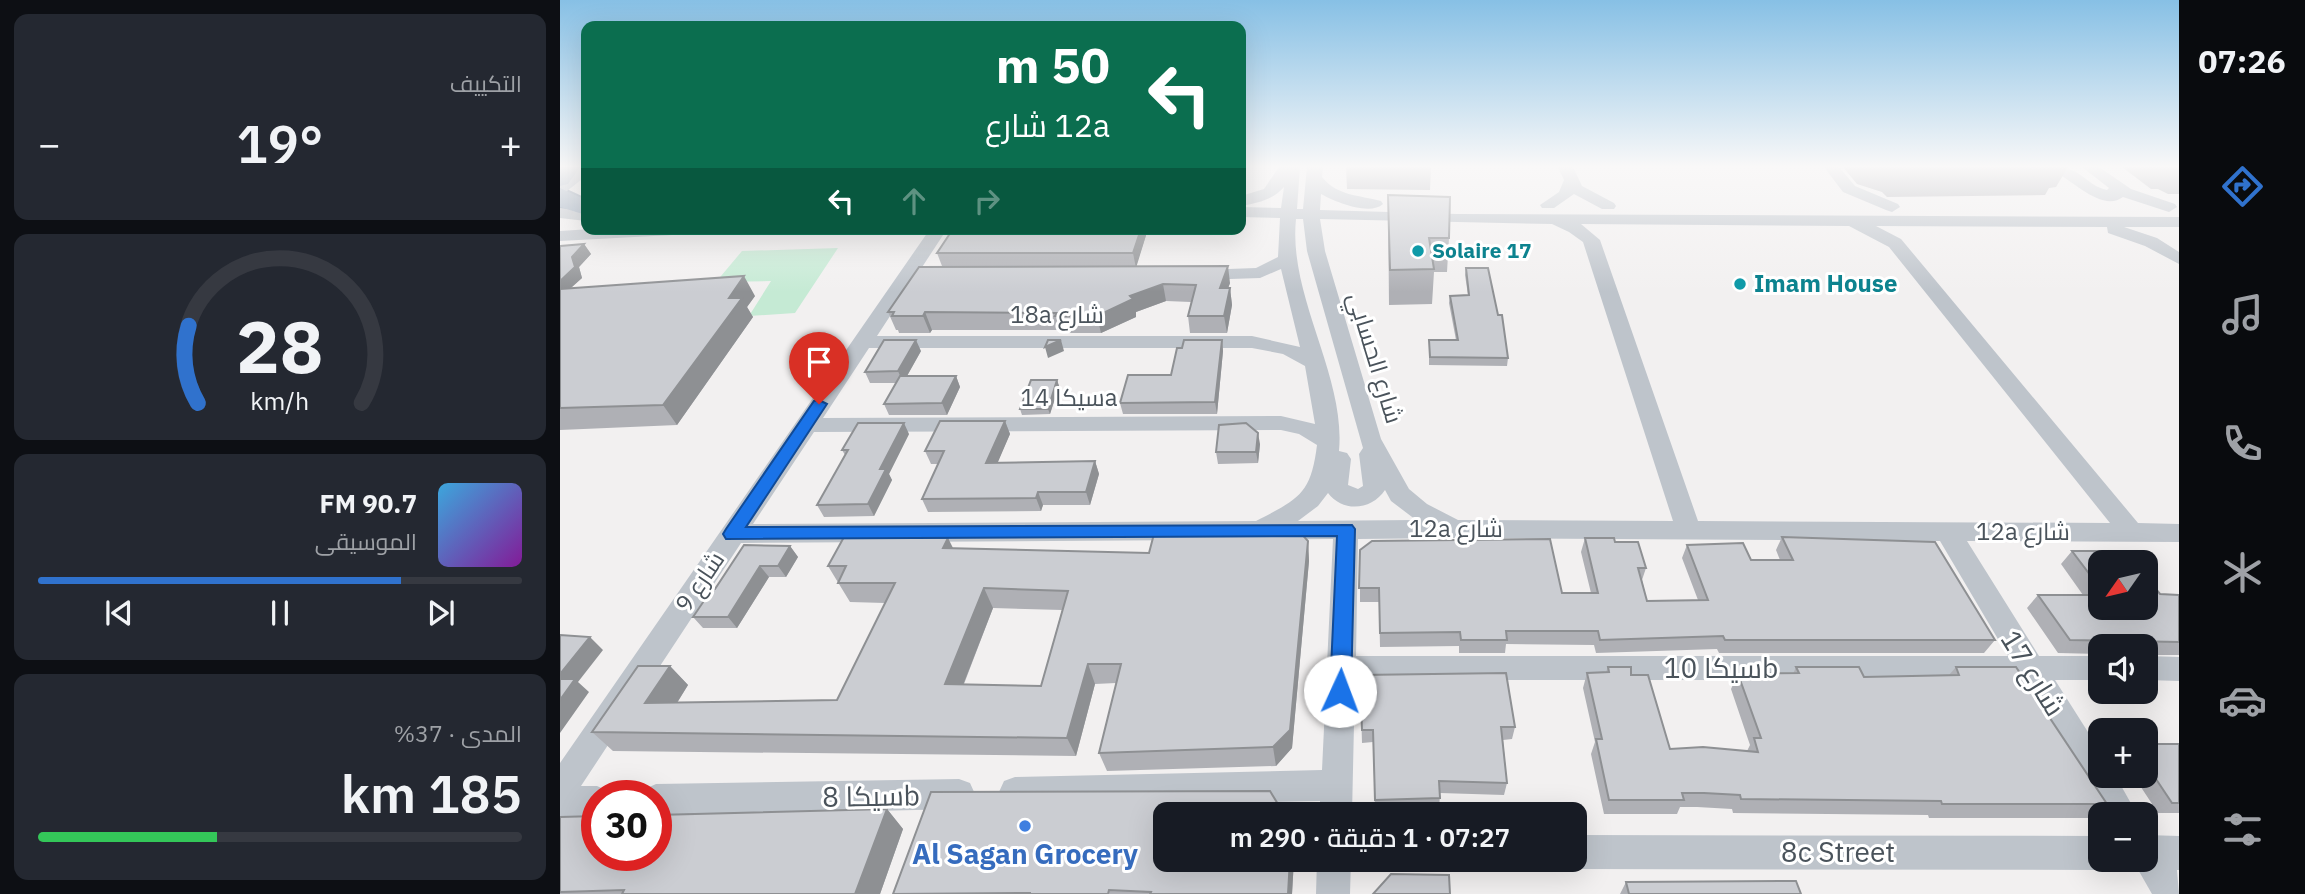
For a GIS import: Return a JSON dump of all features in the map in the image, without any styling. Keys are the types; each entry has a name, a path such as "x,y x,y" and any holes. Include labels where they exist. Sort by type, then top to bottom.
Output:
{"street":[{"path":"1259,530 1289,514 1315,494 1327,469 1328,434 1287,259 1287,209"},
{"path":"1246,212 1287,209 1550,212 1620,219 1840,214 1879,209"},
{"path":"1550,212 1553,209"},
{"path":"1550,212 1582,209"},
{"path":"1687,209 1840,214 1907,221 2176,212"},
{"path":"1840,214 1842,209"},
{"path":"1938,209 2079,214 2141,237 2179,256"},
{"path":"2079,214 2081,209"},
{"name":"شارع الحسابي","path":"1312,210 1316,251 1370,439 1400,495 1418,510 1453,529"},
{"path":"1316,251 1323,238 1335,228 1372,210"},
{"path":"1550,212 1591,240 1688,529"},
{"path":"560,213 581,215"},
{"path":"1840,214 1895,243 2131,532"},
{"path":"1591,240 1600,229 1620,219"},
{"path":"1895,243 1893,231 1907,221"},
{"path":"560,236 581,235"},
{"name":"شارع 9","path":"560,790 933,235"},
{"path":"2179,238 2167,237 2162,240 2179,256"},
{"path":"1177,275 1260,274 1287,259"},
{"path":"905,276 933,276"},
{"name":"18a شارع","path":"1252,342 1286,327 1300,310"},
{"name":"18a شارع","path":"862,342 1252,342 1289,349 1312,362"},
{"name":"سيكا 14a","path":"805,425 1281,423 1328,434"},
{"path":"1328,434 1339,453 1336,487 1347,497 1364,497 1375,487 1370,439"},
{"path":"1336,800 1346,529"},
{"name":"12a شارع","path":"732,534 1346,529 2179,533"},
{"name":"شارع 17","path":"1947,531 2114,802"},
{"name":"سيكا 10b","path":"1341,668 2088,668"},
{"path":"2158,668 2179,669"},
{"name":"سيكا 8b","path":"672,800 1336,800"},
{"path":"560,802 581,802"},
{"name":"8c Street","path":"1587,852 2088,853"},
{"path":"2158,853 2179,853"},
{"path":"1333,894 1334,872"},
{"path":"2158,872 2172,894"}],"green space":[{"path":"838,248 795,313 749,316 771,281 716,282 742,251"}],"building":[{"path":"1388,209 1450,209 1449,238 1429,238 1434,269 1390,270"},
{"path":"949,235 1139,235 1133,253 937,253"},
{"path":"584,244 572,257 575,267 560,281 560,246"},
{"path":"1228,266 1220,288 1230,288 1224,316 1188,316 1196,285 1163,284 1130,296 1133,299 1097,316 925,312 923,316 892,316 894,312 888,312 919,267"},
{"path":"1466,268 1488,268 1498,315 1502,315 1508,358 1430,357 1429,340 1458,340 1450,296 1469,295"},
{"path":"744,276 729,298 742,298 663,405 560,408 560,289"},
{"path":"884,340 916,340 898,371 865,372"},
{"path":"1048,340 1061,340 1045,347"},
{"path":"1184,340 1222,340 1215,402 1120,403 1128,375 1171,375 1177,348 1182,348"},
{"path":"900,376 956,376 942,403 884,404"},
{"path":"1031,380 1057,380 1048,409 1020,409"},
{"path":"940,421 1005,421 986,463 1095,461 1086,492 1038,492 1036,498 922,499 944,451 925,451"},
{"path":"858,423 904,423 880,469 886,469 868,504 817,505 848,450 842,450"},
{"path":"1246,423 1258,433 1256,452 1216,452 1219,425"},
{"path":"1298,530 1308,541 1290,730 1273,747 1099,753 1121,664 1088,664 1067,738 592,732 638,666 670,666 645,703 837,700 895,583 838,583 846,566 828,566 844,537 948,538 943,548 1149,553 1154,534","holes":["984,588 1068,591 1041,686 945,684"]},
{"path":"1782,537 1935,542 1995,640 1725,640 1723,636 1600,640 1598,631 1506,631 1507,640 1461,640 1460,632 1380,633 1379,588 1359,588 1360,550 1372,541 1550,539 1562,593 1598,593 1585,538 1614,538 1615,542 1638,542 1646,568 1638,568 1647,601 1708,600 1687,545 1743,543 1751,560 1793,560"},
{"path":"744,545 790,546 778,566 760,566 728,617 693,617 712,589 715,589"},
{"path":"2072,551 2088,551 2088,572"},
{"path":"2158,592 2179,595 2179,642 2158,642 2158,634 2088,634 2088,640 2070,640 2038,595 2088,595 2088,620 2158,620"},
{"path":"560,635 590,637 560,674"},
{"path":"1608,667 1631,667 1631,675 1648,675 1670,749 1703,747 1758,752 1754,738 1761,738 1738,674 1799,673 1796,667 1859,667 1864,677 1959,675 1956,667 2016,667 2088,775 2088,788 2096,788 2106,802 1942,804 1941,801 1741,799 1740,795 1704,793 1682,793 1684,800 1609,800 1596,739 1602,739 1587,673 1609,672"},
{"path":"1506,673 1515,727 1501,727 1507,783 1439,781 1440,798 1375,800 1373,730 1362,730 1360,675"},
{"path":"560,679 575,679 560,700"},
{"path":"2158,744 2179,744 2179,803 2172,803 2158,782"},
{"path":"1270,791 1277,802 1153,802 1153,872 1289,872 1288,894 1150,894 1151,892 1109,890 1108,894 893,894 931,792"},
{"path":"887,809 855,894 622,894 624,890 560,892 560,817 581,816 581,871 672,871 672,815"},
{"path":"1391,874 1449,875 1450,894 1373,894"},
{"path":"1796,881 1801,894 1629,894 1626,882"}],"place":[{"name":"Solaire 17","path":"1418,251"},
{"name":"Imam House","path":"1740,284"},
{"name":"Al Sagan Grocery","path":"1025,826"}],"route":[{"path":"819,404 732,534 1346,529 1340,691"}]}
